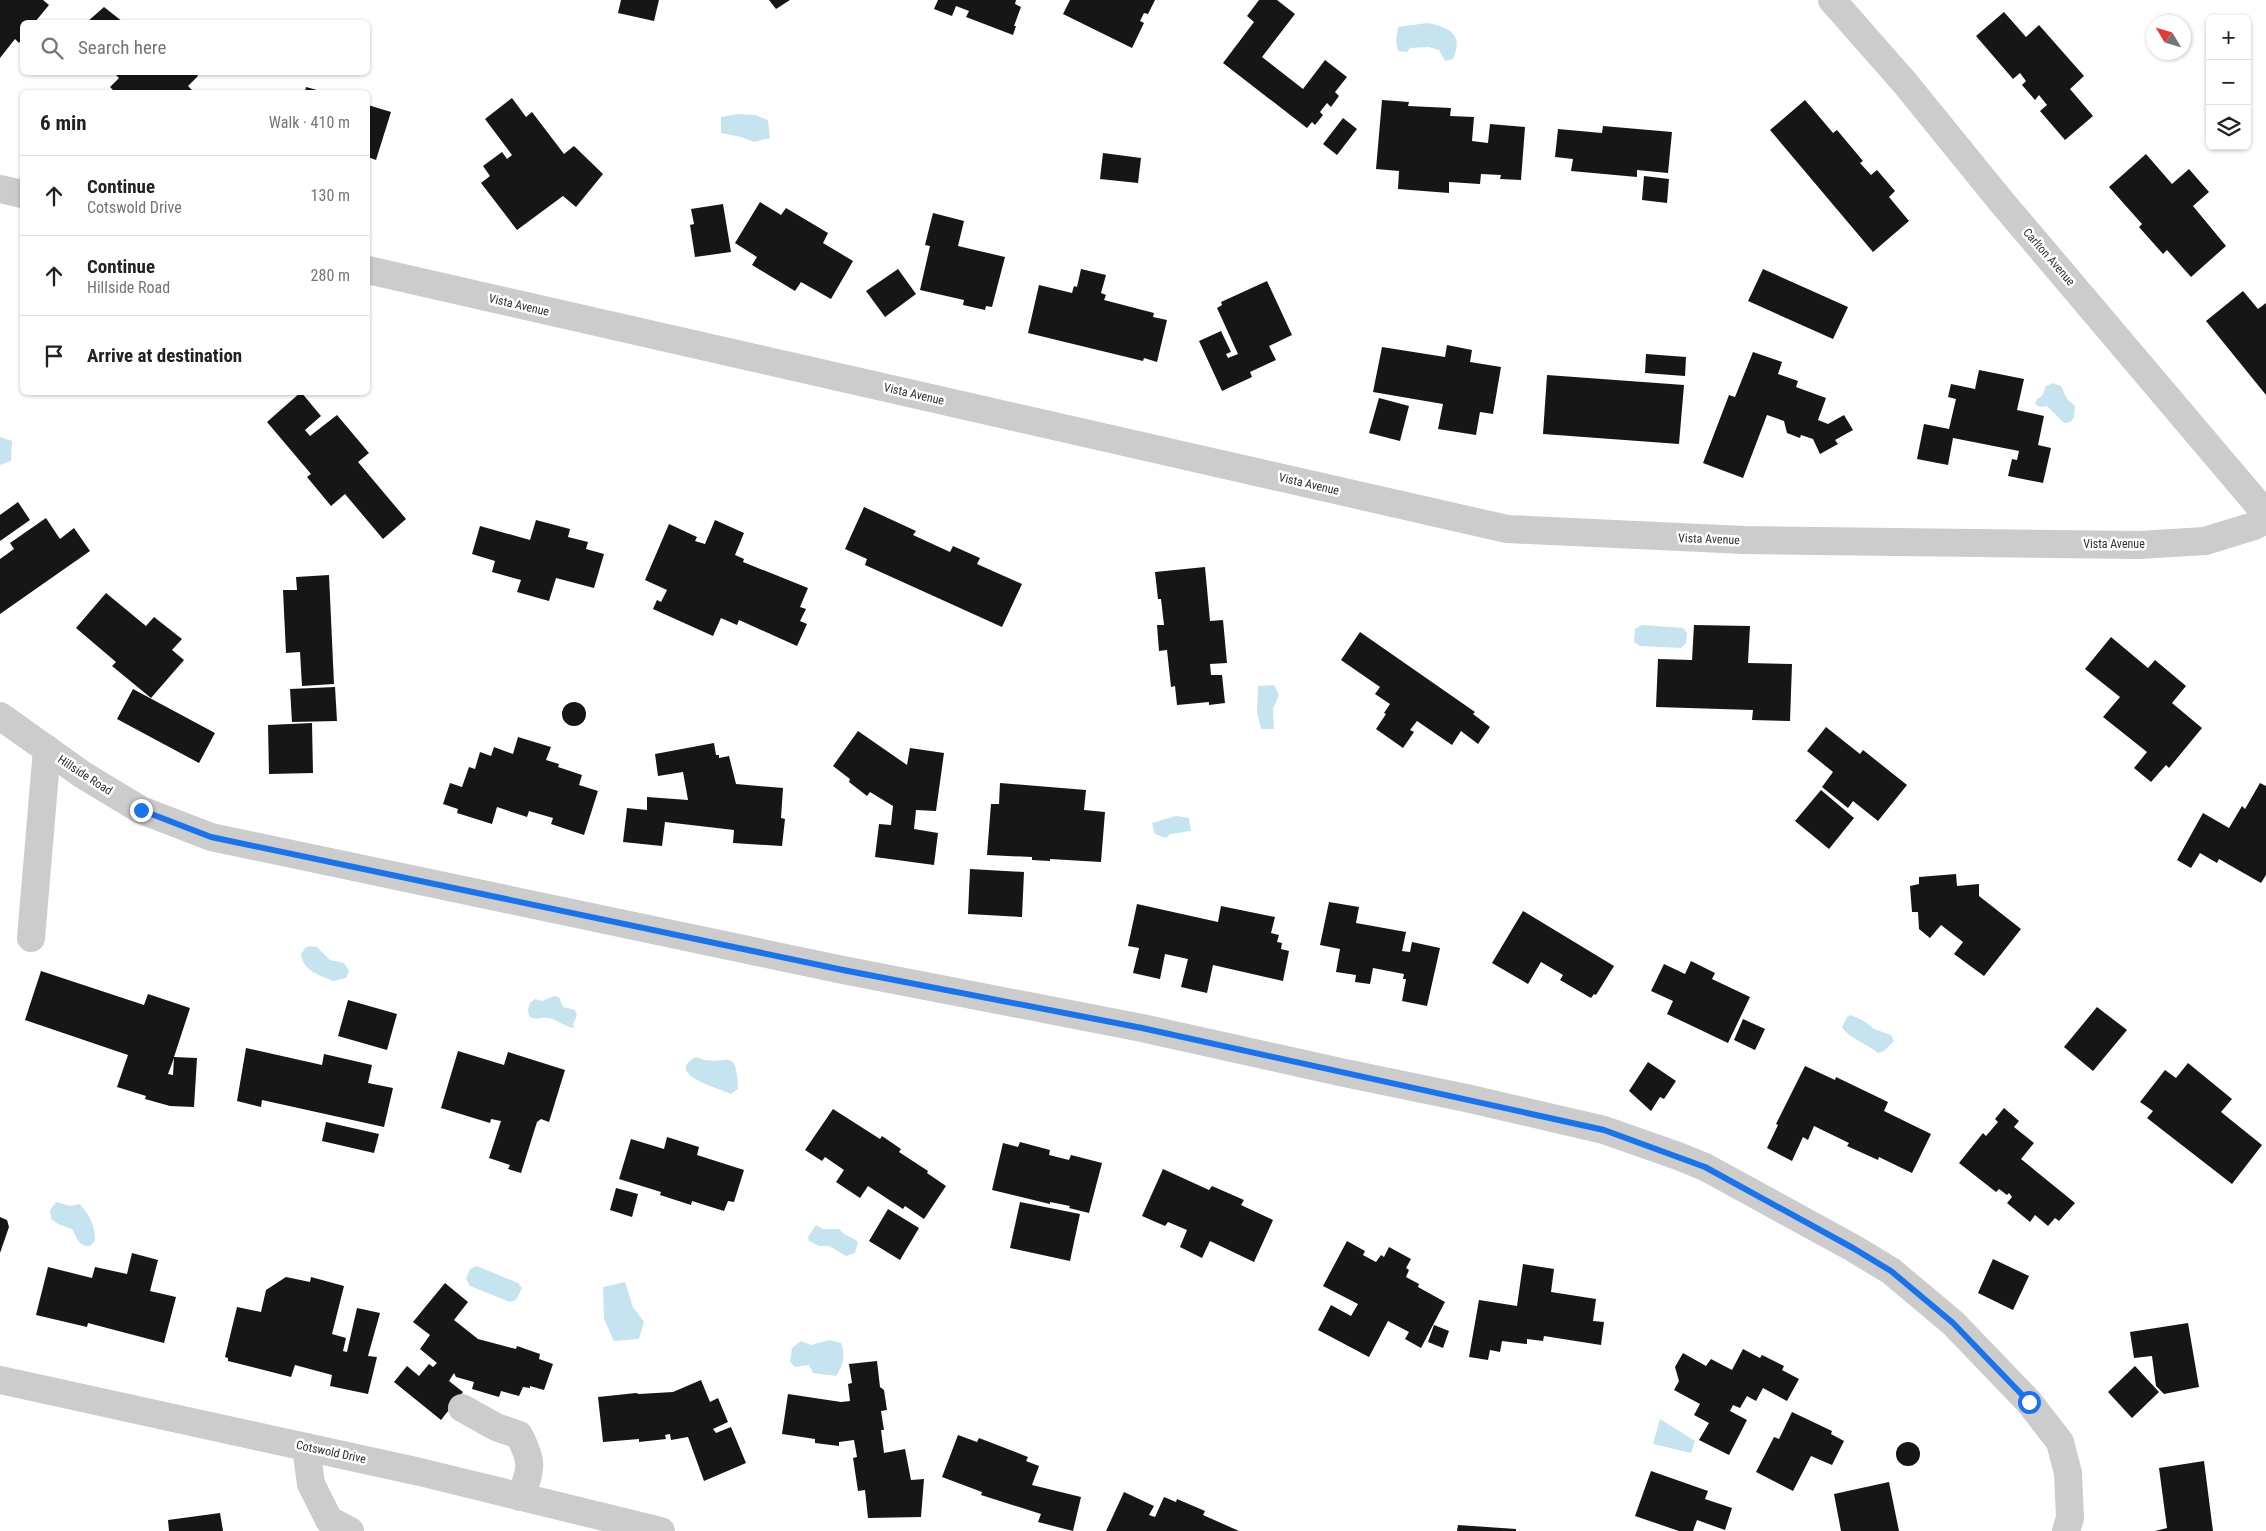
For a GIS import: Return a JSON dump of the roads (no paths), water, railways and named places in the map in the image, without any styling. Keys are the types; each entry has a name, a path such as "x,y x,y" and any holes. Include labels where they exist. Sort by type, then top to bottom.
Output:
{"street":[{"name":"Carlton Avenue","path":"1832,0 1905,83 2000,200 2266,514"},
{"path":"0,189 20,194"},
{"name":"Vista Avenue","path":"370,270 1507,529 1744,540 2139,545 2205,541 2254,526 2266,520"},
{"name":"Hillside Road","path":"0,716 83,775 141,810 211,837 843,970 1142,1028 1466,1098 1604,1130 1678,1156 1705,1167 1853,1248 1891,1271 1953,1323 2029,1402 2060,1442 2068,1473 2070,1518 2066,1531"},
{"path":"31,938 47,749"},
{"name":"Cotswold Drive","path":"0,1380 306,1447 520,1496 661,1531"},
{"path":"462,1408 496,1427 519,1435 528,1453 530,1475 520,1496"},
{"path":"306,1447 311,1484 329,1520 350,1531"}],"water":[{"path":"1427,23 1448,30 1456,38 1456,51 1453,59 1445,61 1439,50 1429,47 1410,48 1407,52 1398,51 1396,41 1398,27"},
{"path":"738,114 755,115 768,120 770,138 754,142 721,133 721,117"},
{"path":"2053,383 2061,386 2067,399 2075,406 2074,417 2071,422 2064,423 2047,406 2040,407 2035,404 2037,399 2042,396 2046,386"},
{"path":"0,437 12,441 11,461 0,465"},
{"path":"1642,625 1683,628 1687,633 1686,643 1681,648 1640,646 1634,642 1635,629"},
{"path":"1274,685 1279,695 1273,709 1274,729 1261,729 1257,712 1258,686"},
{"path":"1176,816 1189,818 1191,831 1170,834 1166,838 1155,834 1152,823"},
{"path":"309,946 317,947 330,960 344,963 349,971 346,978 333,981 308,968 302,960 301,954"},
{"path":"554,996 559,997 563,1007 575,1010 577,1015 573,1025 575,1028 568,1027 551,1019 536,1019 529,1016 530,1003 535,999 542,1001"},
{"path":"1851,1015 1864,1021 1874,1029 1891,1035 1894,1041 1884,1051 1878,1053 1849,1034 1842,1027 1847,1017"},
{"path":"696,1057 714,1061 731,1061 735,1066 737,1074 738,1089 731,1094 689,1075 686,1069 688,1063"},
{"path":"56,1202 70,1206 80,1204 84,1208 94,1230 95,1241 90,1246 83,1245 77,1239 72,1229 58,1224 51,1219 50,1210"},
{"path":"816,1225 823,1229 839,1229 856,1240 858,1242 855,1253 846,1256 829,1246 819,1246 809,1241 808,1237"},
{"path":"477,1266 518,1283 522,1288 516,1300 510,1302 470,1286 466,1279 470,1269"},
{"path":"625,1282 633,1307 644,1322 639,1339 614,1341 604,1319 603,1287"},
{"path":"829,1340 841,1343 843,1347 843,1360 836,1376 813,1373 809,1365 795,1367 790,1362 792,1348 801,1341 811,1345"},
{"path":"1660,1419 1695,1441 1691,1453 1653,1444"}]}
